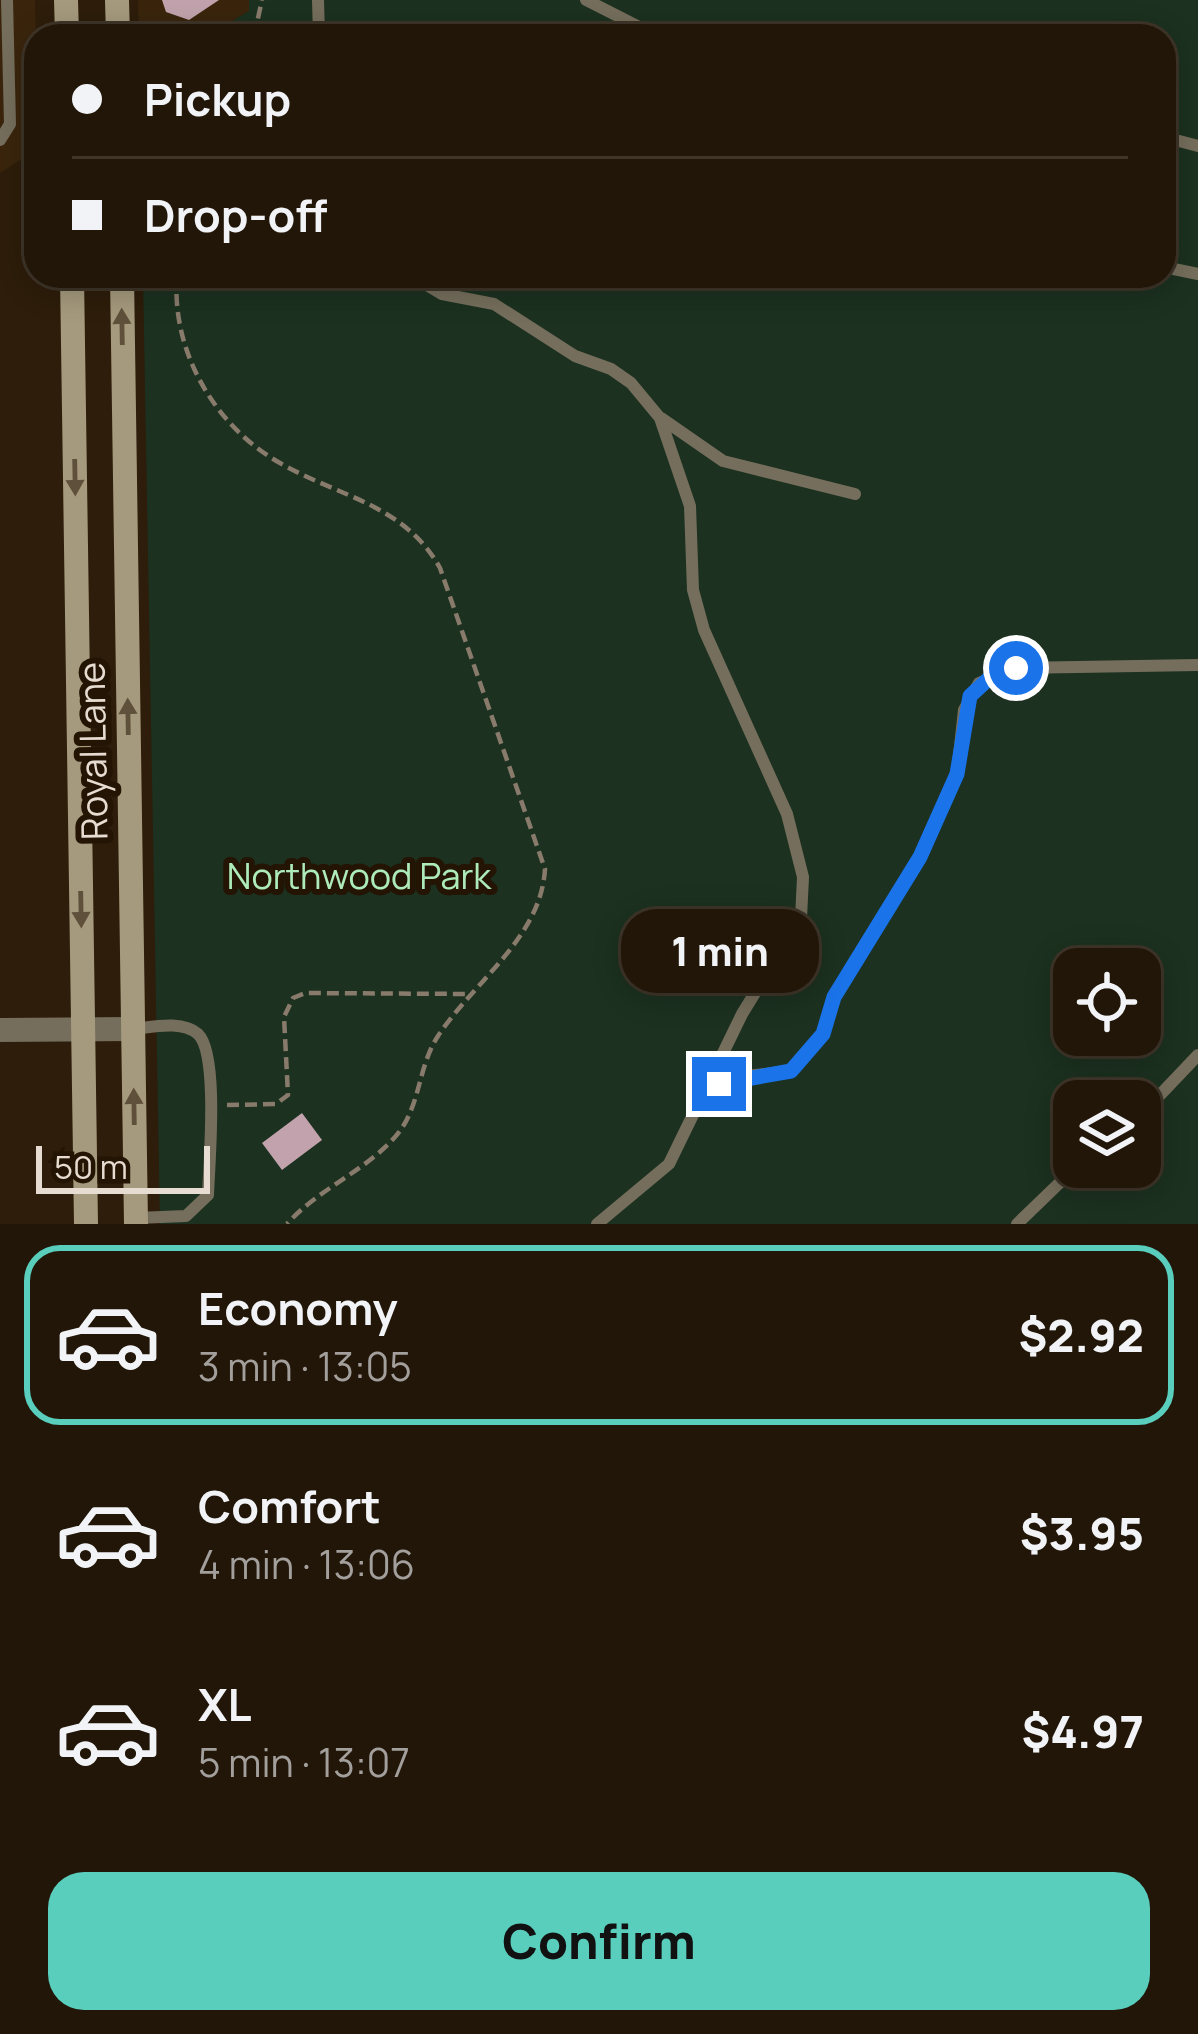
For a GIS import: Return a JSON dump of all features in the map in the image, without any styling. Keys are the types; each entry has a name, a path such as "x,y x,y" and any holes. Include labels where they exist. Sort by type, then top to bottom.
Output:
{"main road":[{"name":"Royal Lane","path":"72,288 86,1224"},
{"name":"Royal Lane","path":"122,288 136,1221"}],"street":[{"path":"0,1030 133,1029"}],"lane":[{"path":"0,140 10,124 7,0"},
{"path":"586,0 633,24"},
{"path":"432,288 494,304 575,356 611,369 632,383 660,418 723,461 855,494"},
{"path":"597,1224 669,1164 801,917 803,877 787,814 704,629 693,590 690,506 660,418"},
{"path":"701,1097 737,1077 791,1071 823,1034 834,997 920,857 957,774 964,710 979,683 1016,668 1057,672 1198,665"},
{"path":"133,1029 182,1026 197,1033 208,1049 209,1105 208,1195 186,1216 136,1221"},
{"path":"1161,1094 1198,1055"},
{"path":"1017,1224 1054,1188"}],"path":[{"path":"178,288 180,335 190,364 215,403 252,443 281,464 350,492 396,518 425,541 440,568 545,868 543,900 530,925 470,994 425,1058 413,1110 395,1137 326,1186 287,1224"},
{"path":"209,1105 284,1101 290,1069 284,1017 293,998 305,993 470,994"}],"shaded area":[{"path":"0,0 35,0 35,24 24,24 24,158 0,173"},
{"path":"138,0 249,0 249,11 227,24 139,24"}],"green space":[{"name":"Northwood Park","path":"249,0 1198,0 1198,1224 160,1224 143,288 1176,288 1176,24 227,24 249,11"}],"building":[{"path":"162,0 219,0 189,20 166,12"},
{"path":"302,1113 322,1140 282,1170 262,1143"}],"route":[{"path":"719,1084 737,1077 770,1077 791,1071 823,1034 834,997 920,857 957,774 958,743 970,696 995,673 1016,668"}]}
